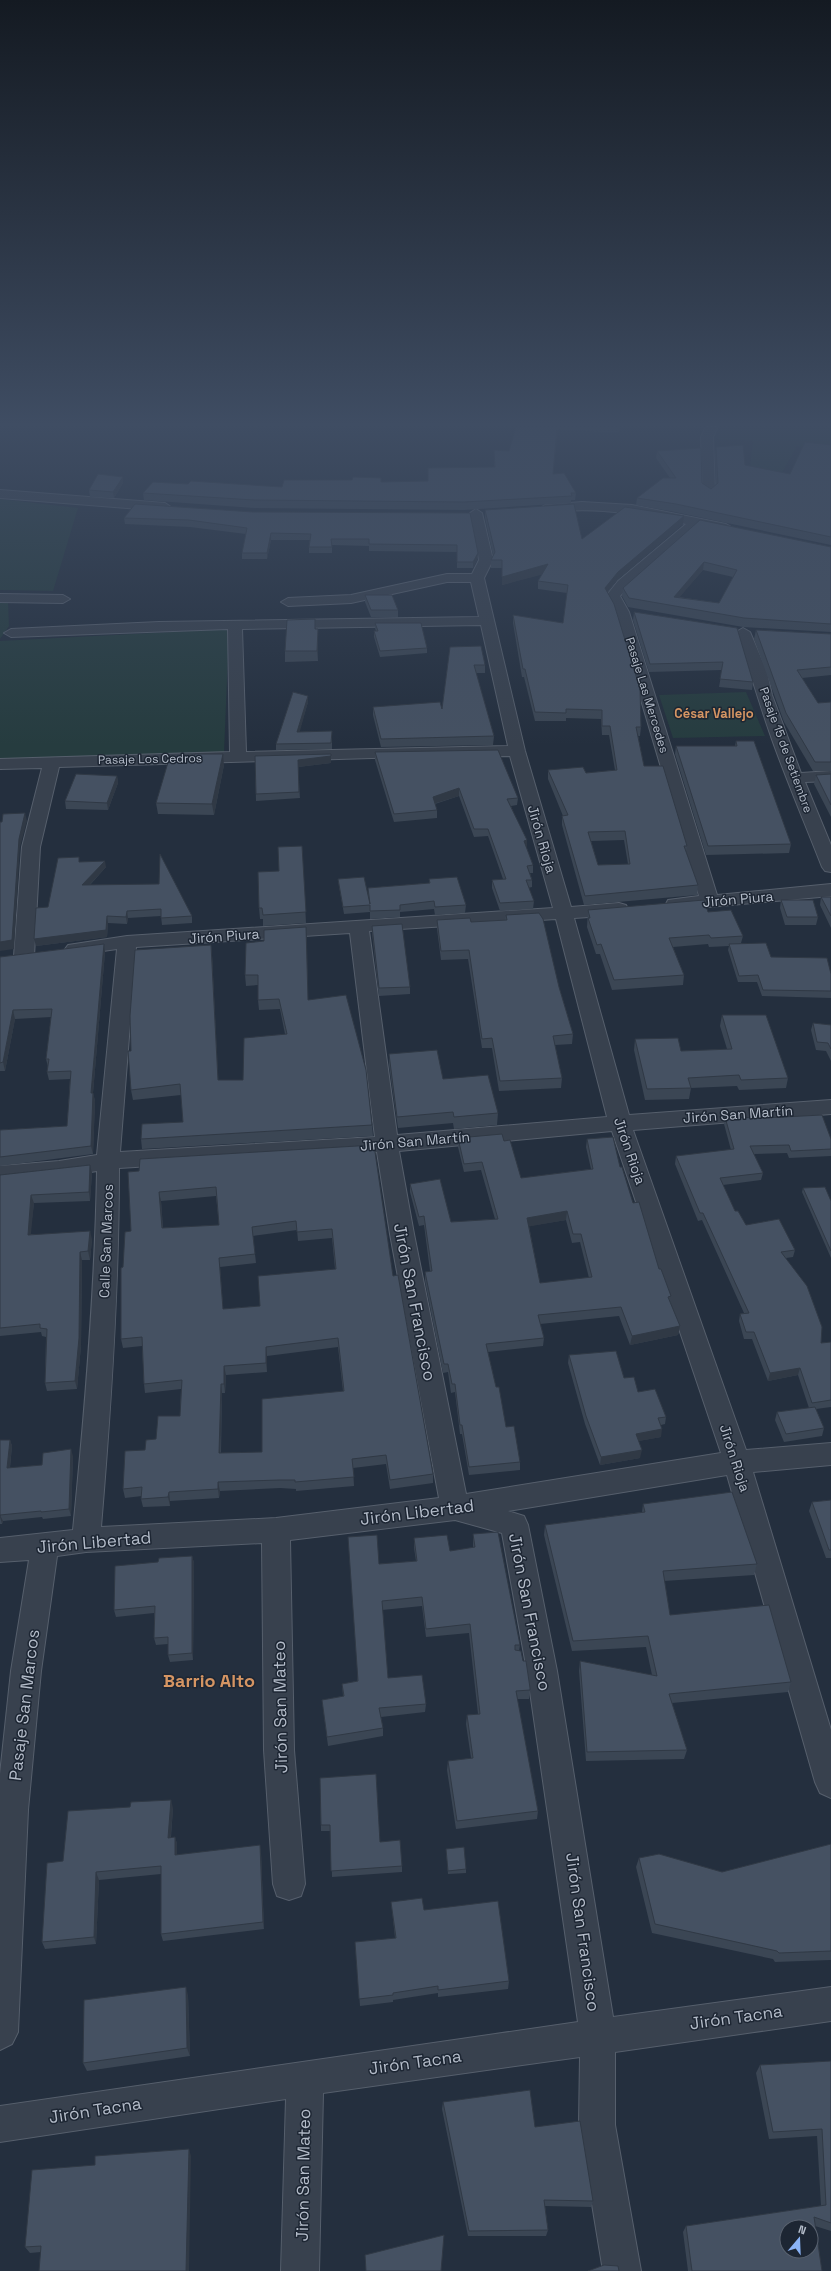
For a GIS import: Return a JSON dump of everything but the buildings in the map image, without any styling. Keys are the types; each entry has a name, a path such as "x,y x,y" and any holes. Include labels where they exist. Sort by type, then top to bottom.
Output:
{"street":[{"path":"288,602 351,599 447,578 477,578 486,560 481,533"},
{"name":"Pasaje Las Mercedes","path":"683,533 623,584 613,596 616,604 629,613 710,901"},
{"name":"Jirón Rioja","path":"477,578 488,621 516,751 564,914 620,1123 737,1462 831,1782"},
{"path":"0,598 63,599"},
{"path":"11,633 159,626 488,621"},
{"path":"235,626 238,758"},
{"name":"Pasaje 15 de Setiembre","path":"743,631 759,672 764,695 782,745 831,867"},
{"name":"Pasaje Los Cedros","path":"0,764 52,761 238,758 406,752 516,751"},
{"path":"23,956 31,847 52,761"},
{"path":"796,778 831,776"},
{"name":"Jirón Piura","path":"656,906 831,890"},
{"name":"Jirón Piura","path":"61,951 127,942 358,928 633,908"},
{"name":"Jirón San Francisco","path":"358,928 387,1144 402,1234 455,1508 514,1525 542,1671 598,2036 597,2125 622,2271"},
{"name":"Calle San Marcos","path":"86,1540 108,1260 108,1161 127,942"},
{"name":"Jirón San Martín","path":"0,1174 59,1169 108,1161 387,1144 620,1123 831,1107"},
{"name":"Jirón Libertad","path":"0,1550 45,1546 86,1540 276,1530 455,1508 737,1462 831,1454"},
{"name":"Jirón San Mateo","path":"276,1530 279,1750 289,1884"},
{"name":"Pasaje San Marcos","path":"0,2032 6,1810 45,1546"},
{"name":"Jirón Tacna","path":"0,2124 305,2078 831,2004"},
{"name":"Jirón San Mateo","path":"300,2271 305,2078"}],"green space":[{"path":"0,533 70,533 53,591 0,590"},
{"path":"0,601 8,601 9,626 0,639"},
{"path":"229,629 224,753 0,761 0,641"},
{"path":"746,692 765,736 673,738 659,695"}],"district":[{"name":"César Vallejo","path":"714,713"},
{"name":"Barrio Alto","path":"209,1681"}]}
